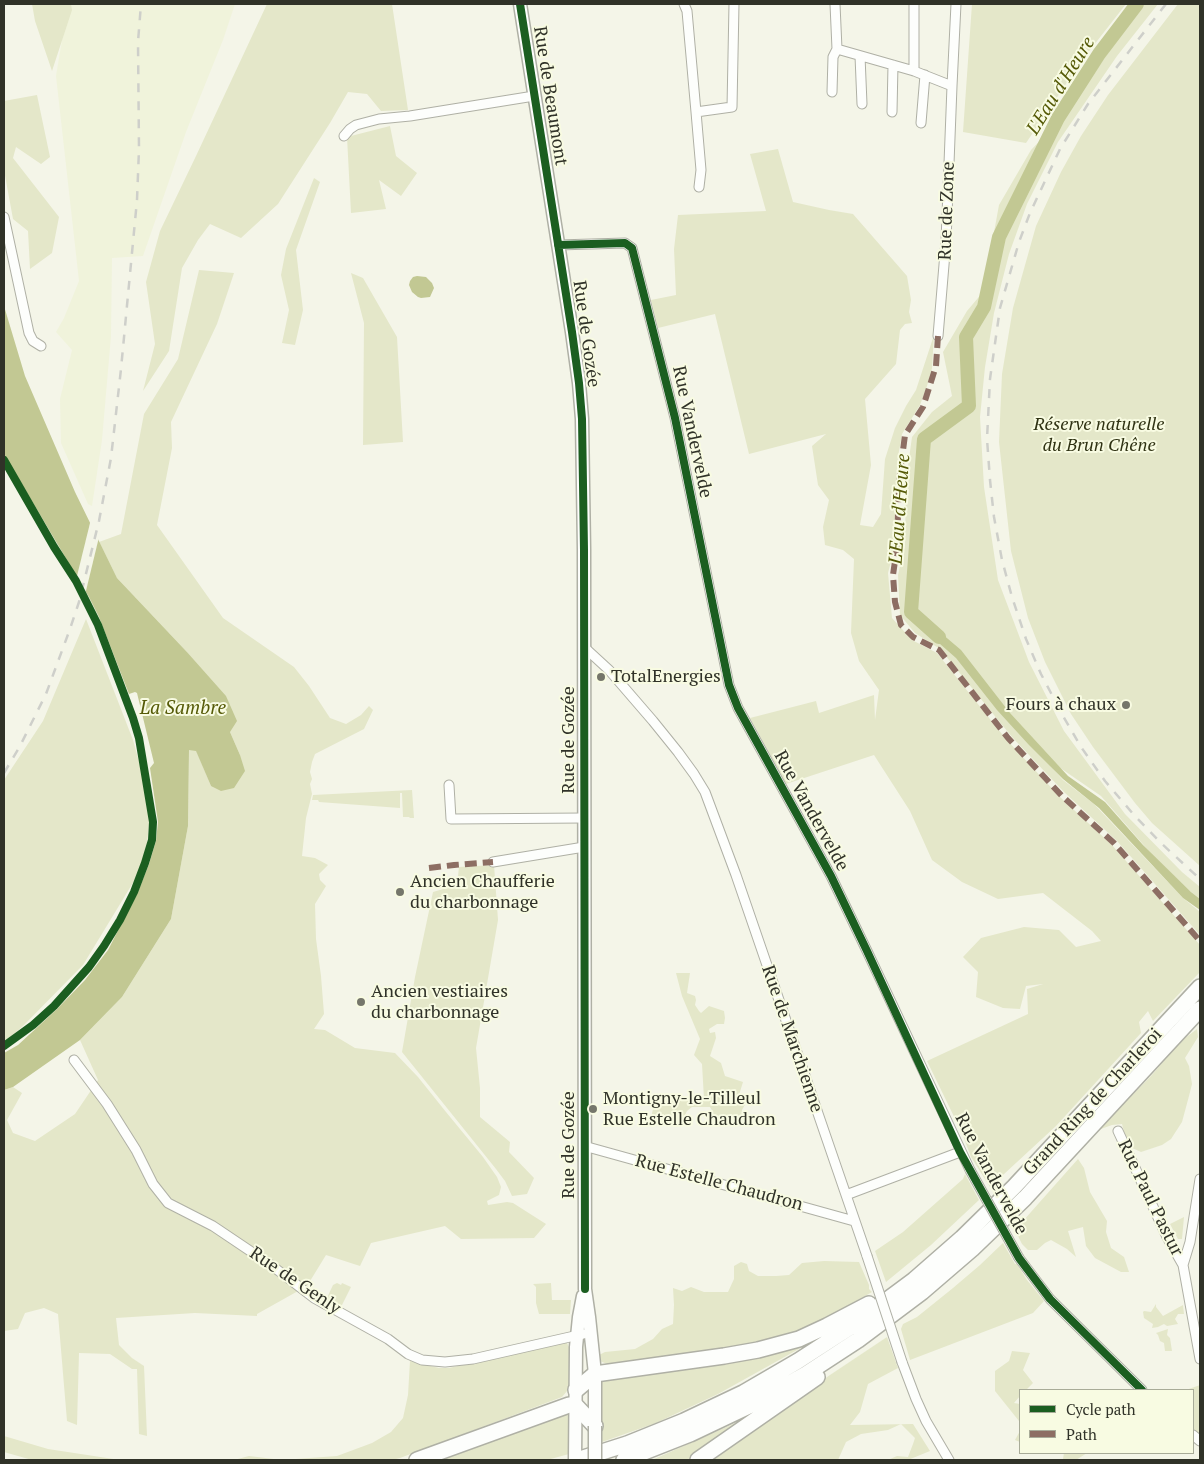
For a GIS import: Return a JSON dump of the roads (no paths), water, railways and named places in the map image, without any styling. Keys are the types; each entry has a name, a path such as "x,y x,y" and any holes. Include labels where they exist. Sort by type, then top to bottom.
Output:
{"highway":[{"name":"Grand Ring de Charleroi","path":"624,1460 690,1434 749,1406 806,1374 858,1340 922,1292 972,1249 1024,1198 1132,1071 1200,987"},
{"name":"Grand Ring de Charleroi","path":"576,1460 627,1444 743,1393 845,1331 914,1280 962,1238 1132,1071 1200,1008"},
{"path":"576,1390 595,1374 724,1356 758,1350 799,1339 858,1310 890,1290 914,1280"},
{"path":"698,1460 843,1359 858,1340"},
{"path":"417,1460 569,1405 576,1406 595,1426"}],"main road":[{"name":"Rue de Beaumont","path":"520,4 550,194"},
{"name":"Rue de Gozée","path":"550,194 572,332 582,419 584,550 585,1289 578,1317 595,1374 595,1460"},
{"name":"Rue de Gozée","path":"576,1460 576,1390 584,1334"}],"street":[{"path":"684,4 687,11 701,170 699,187"},
{"path":"696,112 732,107 734,4"},
{"path":"832,92 832,57 837,49 835,4"},
{"path":"914,4 914,71"},
{"name":"Rue de Zone","path":"938,336 946,241 956,4"},
{"path":"837,49 914,71 952,86"},
{"path":"860,56 862,104"},
{"path":"892,112 893,65"},
{"path":"921,123 925,75"},
{"path":"344,136 356,125 379,118 410,116 534,96"},
{"path":"4,217 29,333 33,341 41,346"},
{"name":"Rue Vandervelde","path":"558,245 625,242 632,248 676,418 729,685 743,718 831,876 872,960 960,1152 1019,1258 1050,1300 1141,1389"},
{"name":"Rue de Marchienne","path":"584,647 609,670 660,729 694,774 705,792 736,874 902,1362 926,1421 949,1460"},
{"path":"450,784 451,819 584,818"},
{"path":"493,862 584,847"},
{"name":"Rue de Genly","path":"74,1060 107,1104 136,1150 153,1184 168,1203 213,1226 271,1265 314,1298 380,1334 408,1354 422,1360 445,1362 473,1358 584,1334"},
{"name":"Rue Paul Pastur","path":"1118,1131 1167,1237 1183,1265"},
{"name":"Rue Estelle Chaudron","path":"584,1146 854,1220"},
{"path":"846,1196 960,1152"},
{"path":"1200,1179 1190,1242 1183,1265 1200,1359"}],"water":[{"path":"413,277 426,277 432,283 434,288 430,297 421,298 412,292 409,285 410,281"},
{"name":"La Sambre","path":"4,306 25,376 75,492 117,578 226,696 237,721 230,732 245,771 234,788 221,791 211,786 196,751 189,750 188,826 171,919 122,997 80,1040 13,1087 4,1090 4,1053 18,1045 57,1009 85,980 108,950 138,892 149,864 156,841 158,822 150,768 154,763 137,693 129,694 99,617 89,597 4,454"},
{"path":"928,622 961,650 1010,713 1068,776 1105,802 1143,845 1200,899 1200,910 1183,898 1099,808 1063,779 1029,745 997,710 956,658 923,629"}],"waterway":[{"name":"L'Eau d'Heure","path":"939,637 911,612 924,439 969,406 966,337 984,307 999,237 1058,118 1099,54 1137,4"}],"railway":[{"path":"4,773 46,694 70,629 79,602 99,521 111,458 137,200 139,149 138,42 141,4"},
{"path":"1166,4 1088,104 1060,149 1030,213 1019,242 1000,308 990,379 987,439 994,517 1002,560 1026,639 1041,674 1081,747 1105,781 1162,844 1200,879"}],"place":[{"name":"TotalEnergies","path":"601,677"},
{"name":"Fours à chaux","path":"1126,705"},
{"name":"Ancien Chaufferie du charbonnage","path":"400,892"},
{"name":"Ancien vestiaires du charbonnage","path":"361,1002"},
{"name":"Montigny-le-Tilleul Rue Estelle Chaudron","path":"593,1109"}],"park label":[{"name":"Réserve naturelle du Brun Chêne","path":"1099,435"}]}
